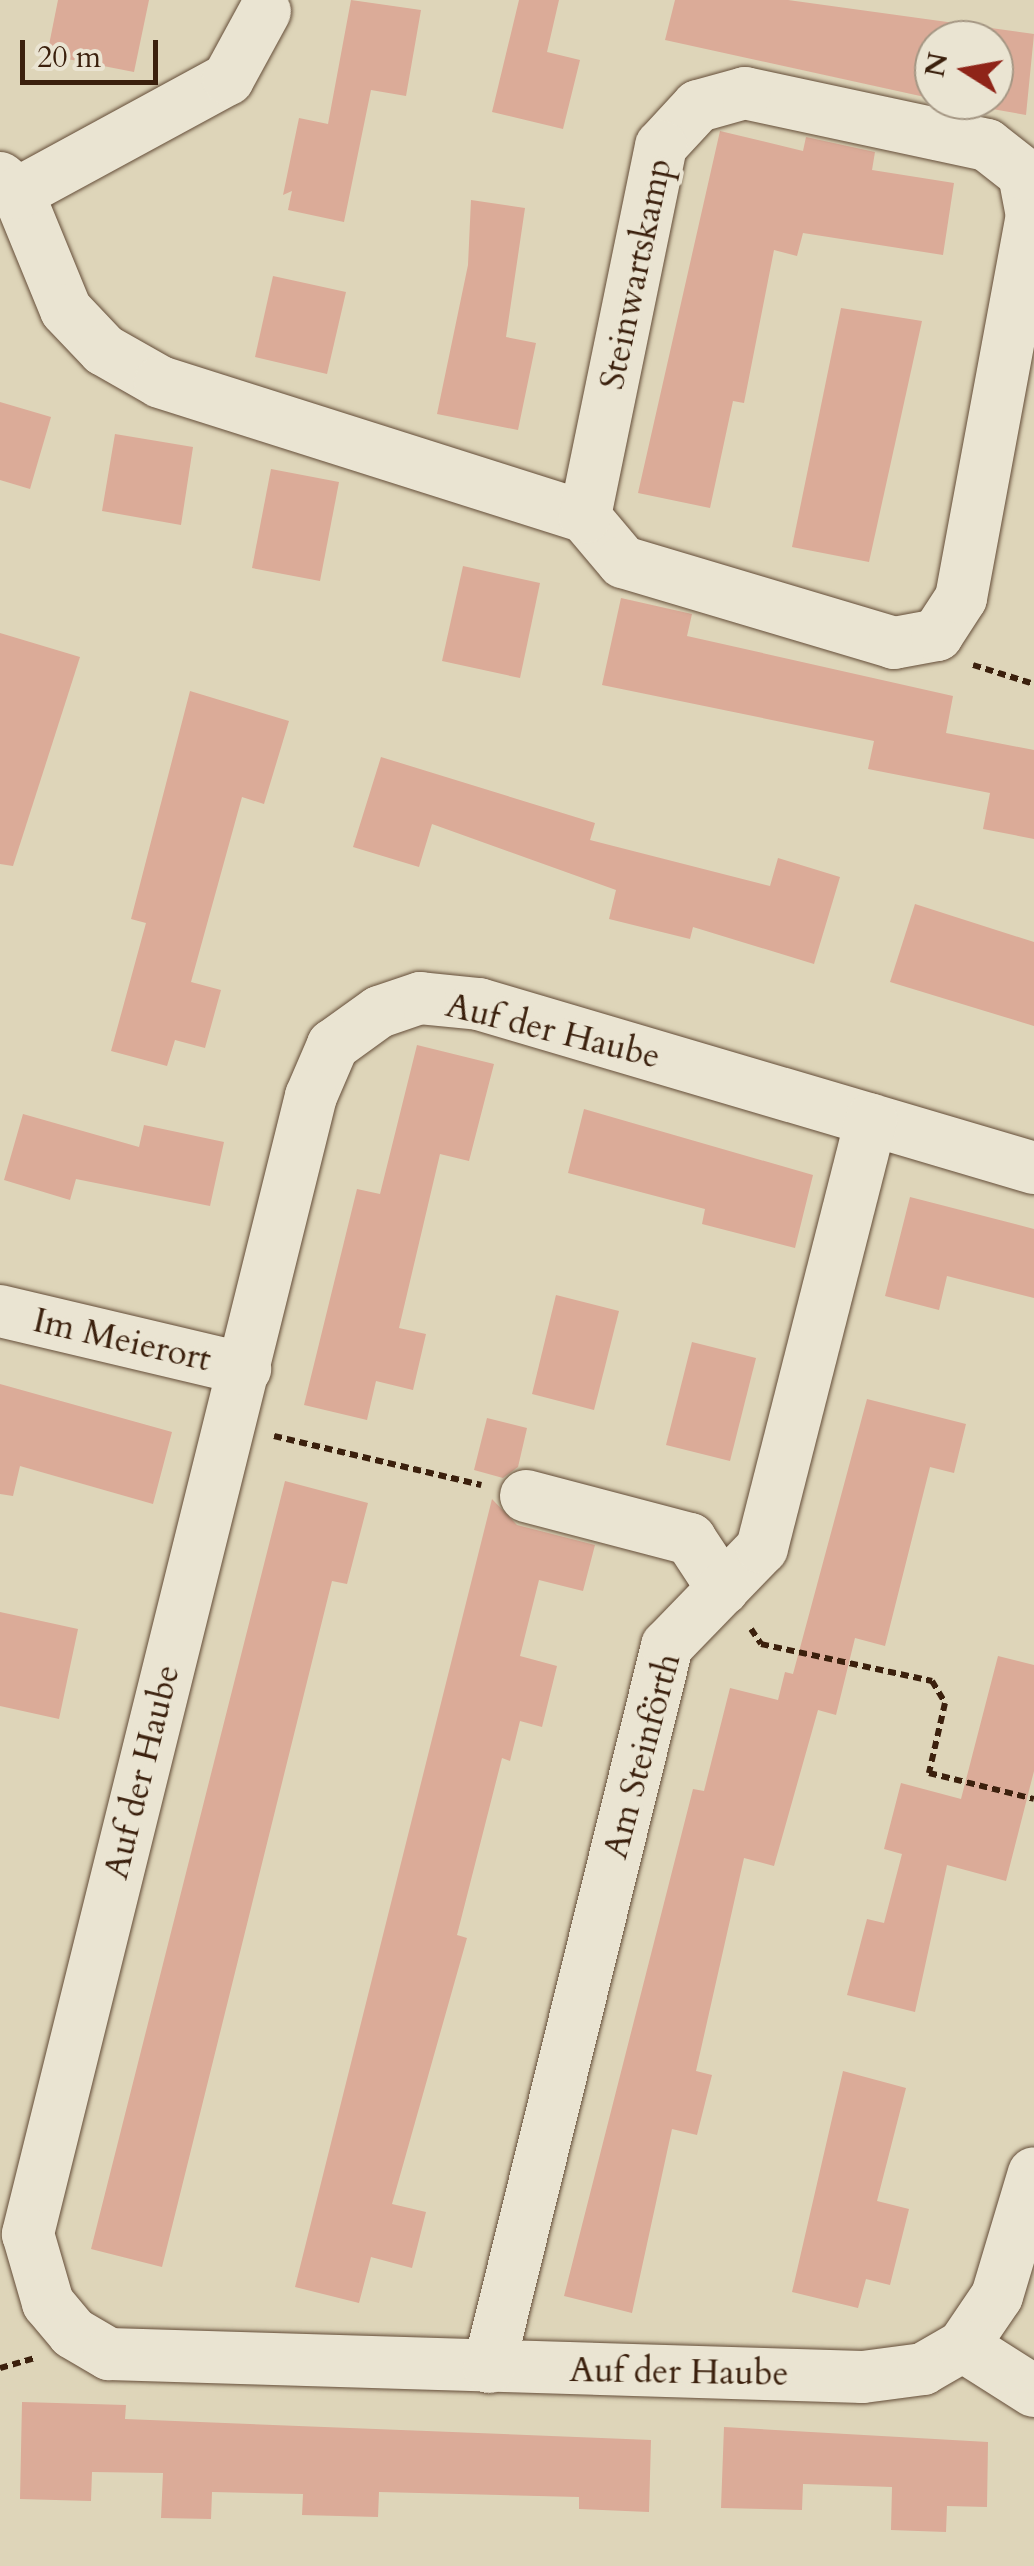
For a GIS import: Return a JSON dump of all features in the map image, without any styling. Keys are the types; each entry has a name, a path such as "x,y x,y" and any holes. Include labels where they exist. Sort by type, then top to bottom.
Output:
{"street":[{"path":"265,11 228,79 9,186 66,310 104,350 160,382 585,517 623,562 894,644 937,635"},
{"name":"Steinwartskamp","path":"585,517 661,146 698,106 745,94 987,145 1024,174 1032,216 961,598 937,635"},
{"name":"Auf der Haube","path":"1034,1168 480,1004 420,998 379,1012 334,1045 311,1096 34,2200 31,2266 73,2333 109,2354 863,2377 923,2369 963,2346 997,2296 1034,2173"},
{"name":"Am Steinförth","path":"488,2368 667,1646 762,1548 871,1120"},
{"name":"Im Meierort","path":"0,1311 245,1369"},
{"path":"526,1496 690,1539 723,1589"},
{"path":"963,2346 1034,2391"}],"path":[{"path":"937,635 984,674 1034,684"},
{"path":"230,1425 526,1496"},
{"path":"723,1589 761,1644 932,1681 945,1703 929,1772 1034,1799"}],"building":[{"path":"58,0 149,0 134,72 47,55"},
{"path":"351,0 421,10 406,96 371,90 344,222 288,210 292,191 283,195 299,118 328,124"},
{"path":"519,0 559,0 547,52 580,60 563,129 492,112"},
{"path":"675,0 788,0 933,20 914,20 914,95 665,40"},
{"path":"1014,31 1034,34 1026,115 1014,113"},
{"path":"720,131 803,151 806,137 875,152 872,170 954,183 943,255 803,233 797,256 774,250 744,403 733,401 710,508 638,493"},
{"path":"471,200 525,208 506,337 536,343 518,430 437,414 468,265"},
{"path":"273,276 346,292 327,374 255,357"},
{"path":"841,308 922,321 869,562 792,547"},
{"path":"0,402 51,417 30,489 0,480"},
{"path":"115,434 193,447 181,525 102,511"},
{"path":"271,469 339,482 320,581 252,568"},
{"path":"463,566 540,583 520,678 442,661"},
{"path":"621,598 692,614 687,636 953,696 946,733 1034,750 1034,839 983,829 990,793 868,769 874,741 602,685"},
{"path":"0,633 80,657 13,866 0,864"},
{"path":"190,691 289,721 264,804 242,797 191,982 221,990 205,1048 175,1040 167,1066 111,1051 146,923 131,919"},
{"path":"381,757 595,823 590,840 770,886 778,858 840,877 814,964 693,927 690,939 609,919 616,890 432,824 419,867 353,847"},
{"path":"915,904 1034,942 1034,1026 890,982"},
{"path":"417,1045 494,1064 469,1161 440,1154 399,1328 426,1334 413,1390 376,1381 367,1420 304,1405 357,1189 380,1194"},
{"path":"584,1109 813,1175 795,1248 702,1224 705,1209 568,1173"},
{"path":"23,1114 139,1147 144,1125 224,1142 210,1206 76,1179 70,1200 4,1180"},
{"path":"910,1197 1034,1229 1034,1298 947,1276 939,1310 885,1296"},
{"path":"556,1295 619,1311 594,1410 532,1394"},
{"path":"692,1342 756,1358 730,1461 666,1445"},
{"path":"0,1384 172,1432 153,1504 20,1466 13,1496 0,1494"},
{"path":"867,1399 966,1424 954,1473 930,1467 885,1646 855,1638 836,1715 818,1710 774,1866 744,1858 696,2071 712,2075 697,2135 672,2129 632,2313 564,2296 693,1789 704,1791 730,1688 778,1700 785,1672 793,1674"},
{"path":"487,1418 527,1428 518,1467 503,1478 474,1470"},
{"path":"285,1481 368,1503 347,1584 332,1581 162,2267 91,2249"},
{"path":"492,1499 517,1525 595,1545 583,1591 539,1580 520,1656 557,1666 542,1727 520,1721 510,1761 502,1758 457,1935 467,1938 392,2204 426,2212 412,2268 371,2257 359,2303 295,2287"},
{"path":"0,1612 78,1629 59,1719 0,1706"},
{"path":"998,1656 1034,1665 1034,1771 1006,1881 947,1865 915,2012 847,1995 867,1919 884,1923 902,1854 884,1849 901,1783 961,1799"},
{"path":"843,2071 906,2088 877,2201 909,2209 890,2285 866,2279 858,2308 792,2292"},
{"path":"22,2402 126,2405 125,2419 651,2440 649,2512 579,2509 579,2497 379,2492 378,2517 302,2515 303,2494 212,2492 211,2519 161,2518 163,2473 92,2472 91,2501 20,2499"},
{"path":"724,2427 988,2442 987,2507 947,2506 946,2532 891,2530 892,2487 803,2484 802,2510 721,2508"}]}
